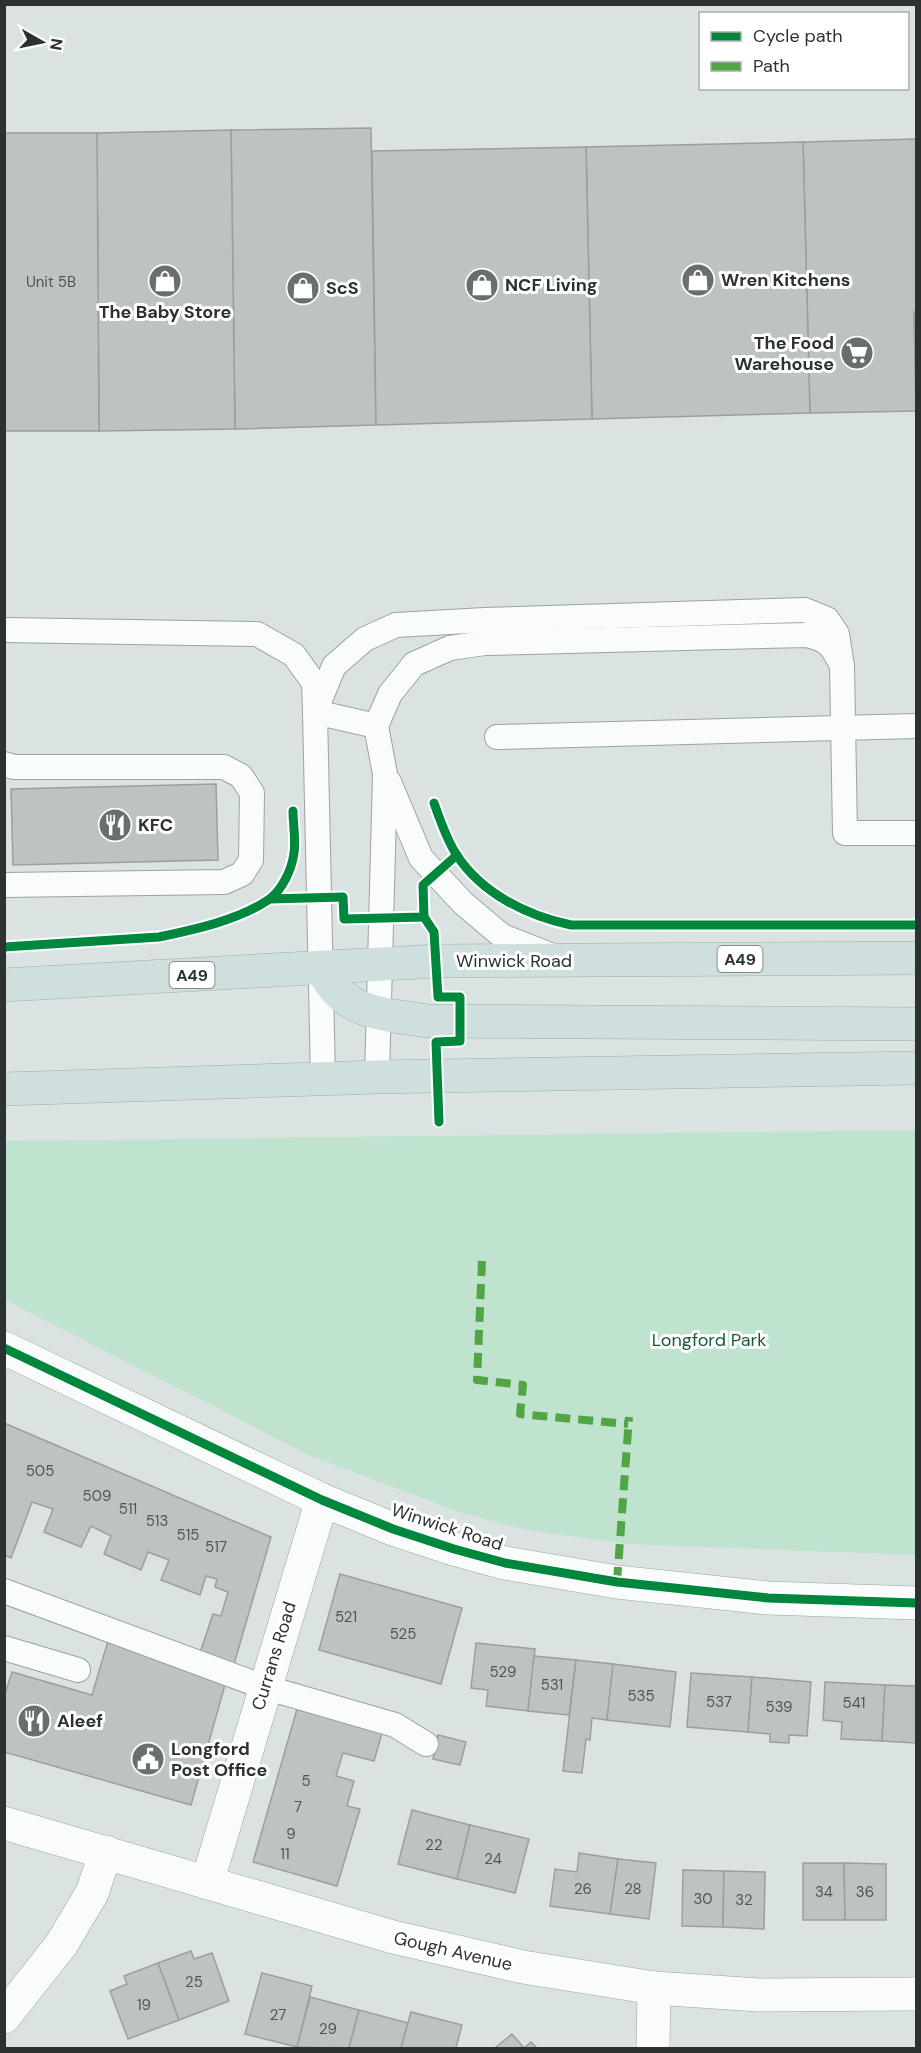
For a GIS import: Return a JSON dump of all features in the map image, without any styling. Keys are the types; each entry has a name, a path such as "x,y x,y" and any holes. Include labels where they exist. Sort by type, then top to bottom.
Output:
{"highway":[{"name":"Winwick Road","path":"4,985 437,961 916,958"},
{"path":"320,968 338,992 358,1006 378,1013 427,1021 916,1024"},
{"path":"4,1089 377,1077 916,1068"}],"street":[{"name":"Winwick Road","path":"7,1357 322,1500 393,1529 505,1563 617,1581 768,1598 916,1603"},
{"name":"Currans Road","path":"207,1883 322,1500"},
{"name":"Gough Avenue","path":"4,1822 404,1939 523,1967 654,1988 759,1995 916,1994"},
{"path":"4,2017 61,1945 92,1893 106,1852"},
{"path":"653,2049 654,1988"}],"lane":[{"path":"315,712 334,666 365,639 396,625 496,619 805,610 827,619 837,634 842,666 845,833 916,833"},
{"path":"4,630 257,634 294,655 314,682 323,1079"},
{"path":"377,1077 385,774 376,726 390,694 414,664 450,648 485,643 807,635 822,638 834,650 842,666"},
{"path":"315,712 376,726"},
{"path":"497,736 916,726"},
{"path":"4,764 14,767 224,767 242,776 252,793 251,860 242,874 224,882 4,885"},
{"path":"385,774 421,858 463,903 502,936 563,960"},
{"path":"4,1591 264,1687 395,1725 426,1744"},
{"path":"4,1648 78,1670"}],"green space":[{"name":"Longford Park","path":"916,1130 916,1555 627,1544 526,1530 459,1512 311,1456 5,1300 5,1141"}],"building":[{"name":"ScS","path":"371,128 376,425 235,429 231,130"},
{"name":"The Baby Store","path":"231,130 235,429 99,431 97,133"},
{"path":"4,133 97,133 99,431 4,431"},
{"path":"916,139 916,312 914,312 916,411 810,413 803,142"},
{"name":"Wren Kitchens","path":"803,142 810,413 592,419 586,147"},
{"name":"NCF Living","path":"586,147 592,419 376,425 372,151"},
{"path":"914,312 916,312 916,389"},
{"name":"KFC","path":"216,784 218,860 13,865 11,789"},
{"path":"4,1423 271,1537 234,1664 200,1653 213,1614 221,1616 228,1592 215,1587 217,1579 206,1576 200,1595 161,1580 169,1560 148,1552 141,1570 104,1554 111,1536 91,1526 81,1547 44,1532 53,1509 32,1502 11,1558 4,1555"},
{"path":"340,1574 462,1608 441,1684 319,1650"},
{"path":"108,1641 225,1685 191,1805 4,1752 4,1697 12,1672 92,1695"},
{"path":"476,1643 535,1649 528,1711 486,1706 488,1690 471,1688"},
{"path":"534,1656 576,1660 569,1715 528,1711"},
{"path":"576,1660 613,1664 607,1720 592,1718 590,1740 586,1739 582,1773 563,1771"},
{"path":"613,1664 676,1672 670,1727 607,1720"},
{"path":"691,1673 752,1677 748,1732 687,1727"},
{"path":"752,1677 811,1682 807,1736 789,1735 789,1743 770,1742 770,1734 748,1732"},
{"path":"825,1682 885,1685 882,1741 841,1739 842,1722 823,1720"},
{"path":"885,1685 916,1686 916,1743 882,1741"},
{"path":"297,1709 382,1733 374,1761 343,1753 336,1776 354,1781 347,1806 360,1809 337,1886 253,1862"},
{"path":"438,1735 466,1742 460,1765 433,1759"},
{"path":"412,1810 470,1825 457,1879 398,1864"},
{"path":"470,1825 529,1839 515,1893 457,1879"},
{"path":"579,1853 618,1859 610,1914 550,1906 555,1869 577,1872"},
{"path":"618,1859 656,1863 649,1919 610,1914"},
{"path":"803,1863 844,1863 845,1920 803,1920"},
{"path":"844,1863 886,1864 886,1920 845,1920"},
{"path":"683,1870 724,1871 723,1927 682,1926"},
{"path":"724,1871 765,1872 764,1929 723,1927"},
{"path":"191,1951 194,1959 212,1953 229,2001 179,2020 158,1963"},
{"path":"158,1963 179,2020 128,2039 110,1991 127,1984 124,1976"},
{"path":"262,1973 312,1986 297,2047 245,2034"},
{"path":"310,1997 359,2010 349,2048 297,2047"},
{"path":"359,2010 408,2023 401,2048 349,2048"},
{"path":"411,2012 462,2025 456,2048 401,2048"},
{"path":"512,2034 524,2048 495,2048"},
{"path":"531,2042 537,2048 524,2048"}],"marked path":[{"path":"482,1261 477,1380 523,1385 520,1414 628,1424"},
{"path":"617,1582 629,1417"}],"cycle path":[{"path":"434,803 452,848 478,880 506,901 554,921 571,925 916,925"},
{"path":"4,947 159,937 230,919 244,913 273,896 286,879 294,853 293,811"},
{"path":"270,899 343,897 344,919 424,917 423,885 457,855"},
{"path":"424,917 434,932 438,997 460,997 460,1041 436,1042 439,1122"},
{"path":"4,1348 322,1500 393,1529 454,1549 505,1563 617,1582 768,1598 916,1603"}],"place":[{"name":"Wren Kitchens","path":"698,280"},
{"name":"The Baby Store","path":"165,281"},
{"name":"NCF Living","path":"482,285"},
{"name":"ScS","path":"303,288"},
{"name":"The Food Warehouse","path":"857,353"},
{"name":"KFC","path":"115,825"},
{"name":"Aleef","path":"34,1721"},
{"name":"Longford Post Office","path":"148,1759"}]}
